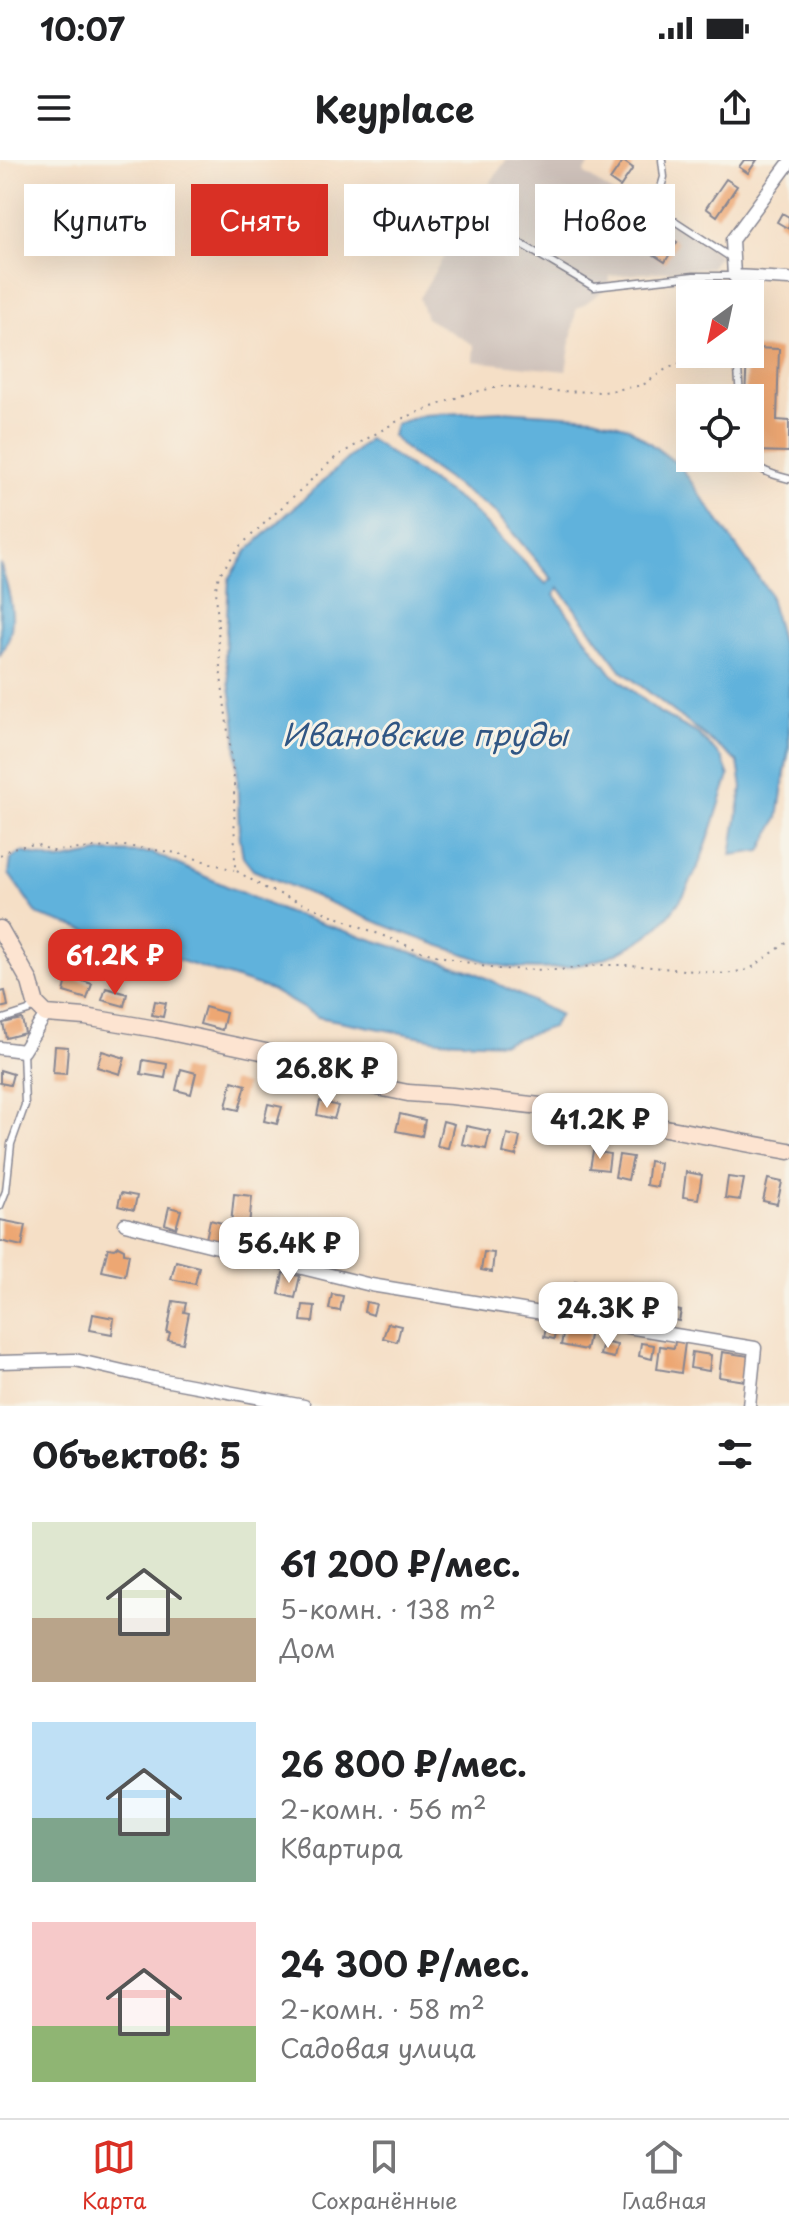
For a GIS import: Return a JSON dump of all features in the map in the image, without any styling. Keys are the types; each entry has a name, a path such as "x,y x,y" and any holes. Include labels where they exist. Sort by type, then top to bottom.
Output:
{"street":[{"path":"789,163 732,240 734,276 789,279"},
{"path":"0,929 30,982 41,1009 23,1051 0,1048"},
{"path":"41,1009 275,1054 348,1081 408,1093 558,1108 789,1151"},
{"path":"125,1224 371,1285 755,1348 749,1406"},
{"path":"0,1362 75,1360 304,1406"}],"lane":[{"path":"662,160 664,177 655,208 733,259"},
{"path":"519,243 594,287 694,276 734,276 734,280"},
{"path":"764,470 789,479"},
{"path":"0,1020 41,1009"},
{"path":"0,1206 6,1191 11,1144 25,1105 23,1051"}],"path":[{"path":"235,870 232,834 234,780 220,668 216,588 219,575 240,546 337,456 401,419 466,394 503,386 604,392 643,385 676,365"},
{"path":"0,855 12,848 35,844 53,851 124,846 177,853 235,870 265,888 423,952 495,969 559,970 631,965 726,974 750,969 789,941"}],"shaded area":[{"path":"506,160 593,160 584,173 600,184 535,184 535,256 675,256 675,224 720,255 711,267 610,276 608,287 576,310 566,371 473,361 474,345 426,318 419,298 444,256 519,256 519,184 490,184"}],"water":[{"name":"Ивановские пруды","path":"502,411 594,417 628,427 676,463 676,472 684,472 769,593 789,674 789,747 778,818 761,851 731,855 742,788 738,762 622,671 559,588 554,595 612,674 660,713 698,734 722,758 729,776 698,867 680,900 654,930 617,953 553,968 509,967 489,962 379,923 253,870 243,857 239,832 236,727 225,654 229,579 248,550 369,439 469,507 546,584 552,579 496,513 410,453 392,436 395,424 424,415"},
{"path":"0,563 10,598 12,622 0,655"},
{"path":"22,852 59,861 104,852 152,853 285,912 474,972 560,1015 552,1027 503,1043 439,1040 318,1017 271,990 38,915 9,874 11,859"}],"building":[{"path":"744,160 757,160 748,173 739,167"},
{"path":"623,161 633,168 622,184 610,180"},
{"path":"726,179 737,186 717,216 706,208"},
{"path":"782,213 789,217 789,229 777,222"},
{"path":"764,348 779,349 777,420 789,421 789,452 764,451 764,384 746,384 746,368 764,368"},
{"path":"68,976 92,984 87,999 64,992"},
{"path":"106,988 127,994 124,1006 102,1000"},
{"path":"5,991 8,1006 0,1008 0,992"},
{"path":"155,1001 166,1003 163,1017 152,1015"},
{"path":"205,1007 226,1013 222,1030 200,1024"},
{"path":"22,1019 25,1033 6,1038 3,1023"},
{"path":"55,1046 68,1047 66,1074 53,1073"},
{"path":"102,1051 125,1058 120,1074 97,1067"},
{"path":"143,1060 167,1064 165,1078 141,1074"},
{"path":"181,1069 196,1073 191,1094 176,1090"},
{"path":"0,1070 13,1074 10,1085 0,1083"},
{"path":"232,1081 246,1085 239,1110 226,1107"},
{"path":"320,1101 338,1106 334,1119 317,1115"},
{"path":"268,1104 282,1107 277,1124 264,1121"},
{"path":"400,1114 425,1120 422,1136 396,1131"},
{"path":"443,1121 454,1124 448,1148 437,1146"},
{"path":"466,1126 490,1131 486,1149 462,1144"},
{"path":"507,1134 520,1137 516,1156 503,1153"},
{"path":"593,1151 610,1154 608,1170 590,1168"},
{"path":"619,1155 633,1157 628,1180 615,1177"},
{"path":"649,1161 660,1163 657,1187 646,1185"},
{"path":"686,1172 702,1175 698,1199 683,1197"},
{"path":"728,1177 744,1179 740,1200 725,1198"},
{"path":"768,1179 782,1182 777,1204 763,1201"},
{"path":"121,1193 137,1196 134,1210 118,1206"},
{"path":"234,1194 252,1196 249,1226 231,1224"},
{"path":"169,1207 181,1210 176,1228 165,1224"},
{"path":"0,1220 26,1225 22,1246 0,1241"},
{"path":"210,1220 226,1224 222,1242 206,1239"},
{"path":"118,1246 129,1254 125,1276 102,1271 108,1248"},
{"path":"484,1252 494,1253 492,1272 481,1270"},
{"path":"176,1261 199,1267 195,1284 171,1279"},
{"path":"283,1273 300,1276 295,1298 279,1294"},
{"path":"575,1282 593,1285 590,1301 573,1298"},
{"path":"332,1294 343,1296 340,1311 329,1309"},
{"path":"173,1301 186,1303 184,1312 189,1313 183,1343 168,1340"},
{"path":"366,1302 376,1304 373,1315 364,1312"},
{"path":"303,1305 315,1306 313,1322 301,1321"},
{"path":"671,1309 681,1311 679,1321 669,1319"},
{"path":"93,1314 114,1318 112,1334 90,1330"},
{"path":"566,1321 578,1323 577,1329 590,1331 586,1350 561,1345"},
{"path":"388,1323 401,1326 397,1342 383,1338"},
{"path":"547,1323 556,1324 554,1339 544,1337"},
{"path":"675,1341 685,1343 681,1373 657,1369 660,1346 674,1348"},
{"path":"603,1342 617,1345 614,1358 600,1355"},
{"path":"641,1343 654,1345 652,1359 639,1356"},
{"path":"692,1352 711,1355 709,1371 690,1368"},
{"path":"722,1352 749,1356 746,1381 719,1377"}]}
